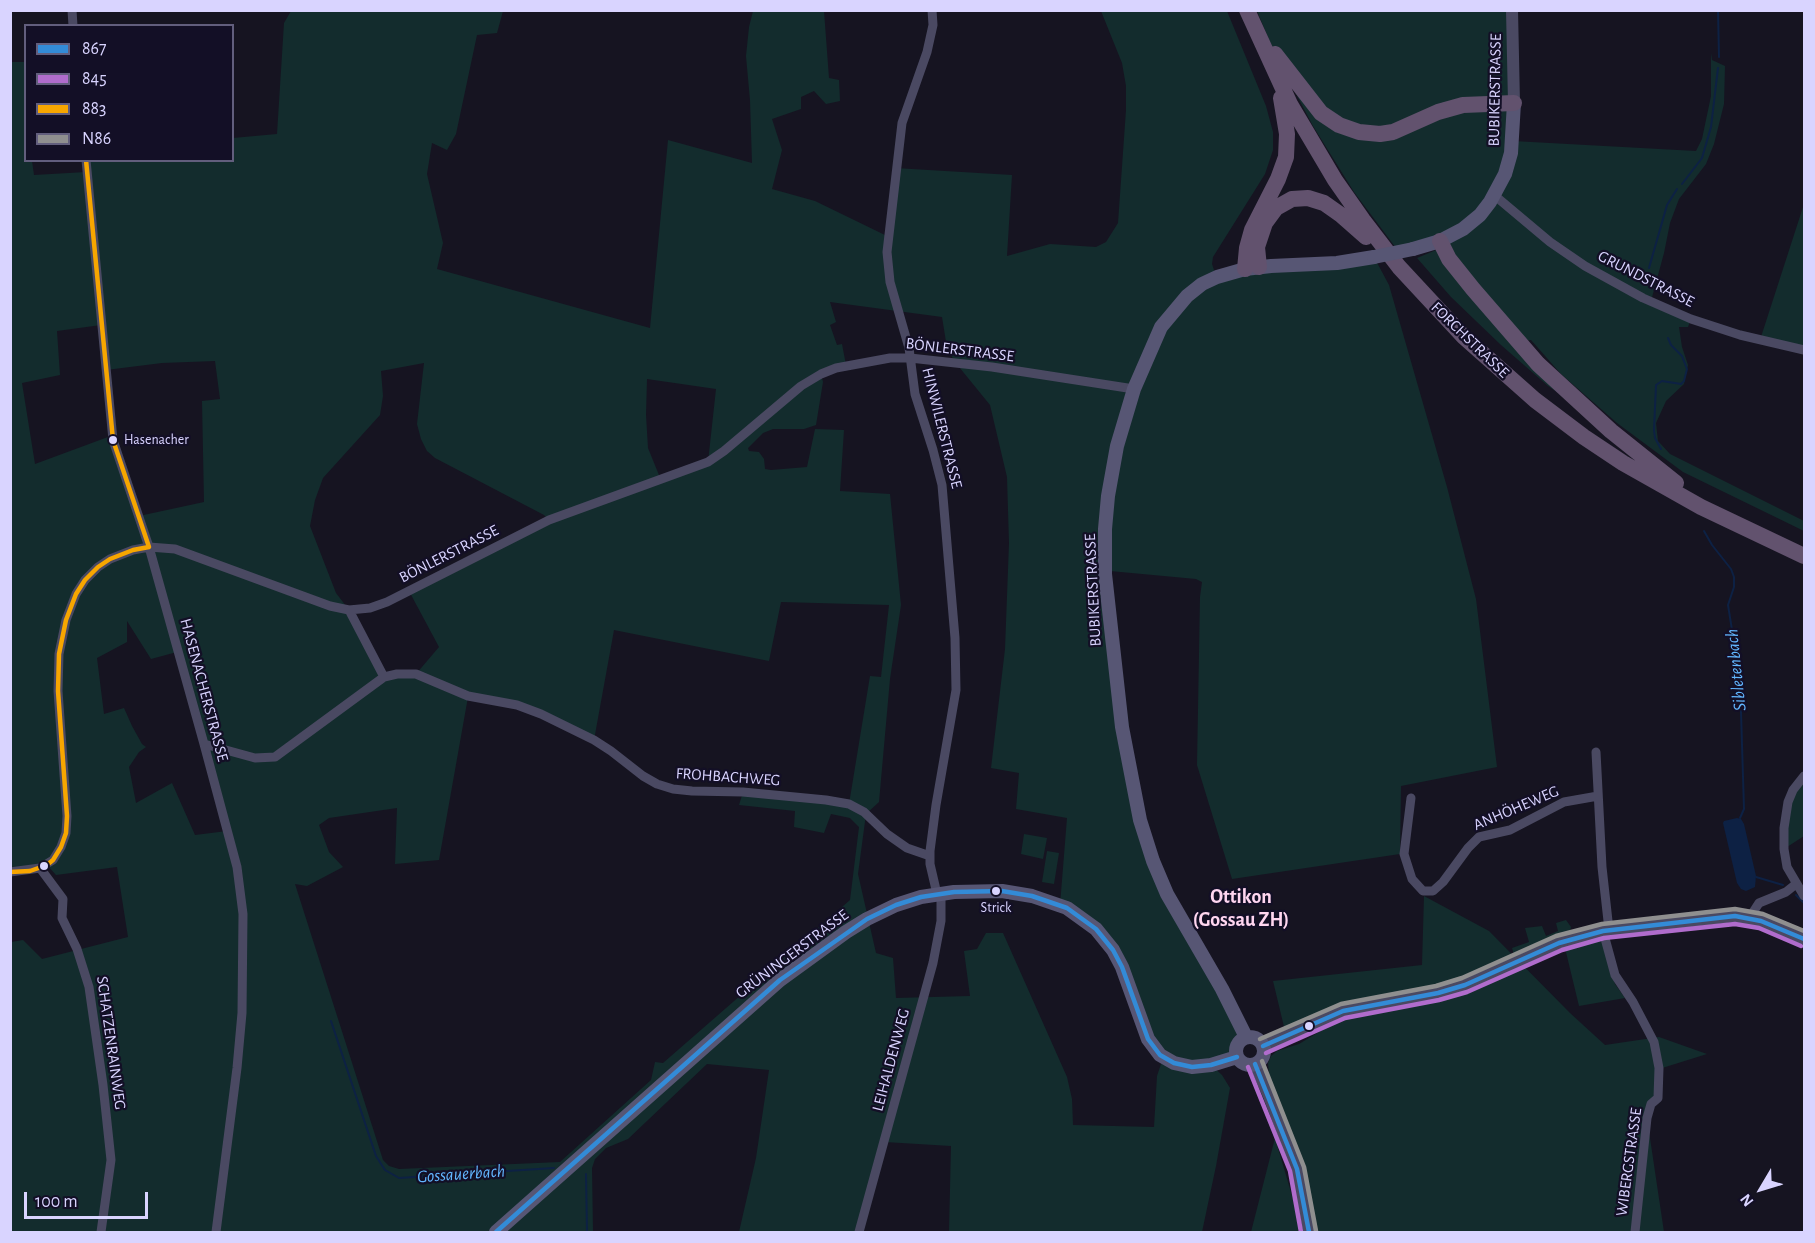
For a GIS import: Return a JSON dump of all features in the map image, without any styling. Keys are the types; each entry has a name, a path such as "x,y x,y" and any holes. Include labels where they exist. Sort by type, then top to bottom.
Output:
{"highway":[{"name":"FORCHSTRASSE","path":"1247,10 1276,77 1307,135 1362,220 1430,303 1479,352 1516,386 1577,432 1632,469 1681,496 1804,556"},
{"name":"FORCHSTRASSE","path":"1257,10 1275,54 1313,126 1354,192 1391,243 1439,299 1491,351 1550,401 1615,447 1676,483 1804,546"},
{"path":"1275,54 1322,113 1339,125 1359,132 1380,134 1394,132 1438,112 1463,105 1514,103"},
{"path":"1252,268 1247,248 1252,230 1278,179 1287,151 1287,129 1276,77"},
{"path":"1252,268 1268,217 1286,201 1305,197 1320,201 1337,211 1399,267"},
{"path":"1440,241 1449,259 1538,364 1611,431 1676,483"}],"main road":[{"name":"BUBIKERSTRASSE","path":"1246,1037 1222,988 1167,894 1153,861 1140,820 1130,773 1105,574 1108,496 1117,446 1134,389 1161,327 1187,296 1202,284 1217,277 1252,268 1323,264 1413,249 1440,241 1471,223 1494,195 1505,174 1511,153 1514,103"},
{"name":"GRÜNINGERSTRASSE","path":"496,1233 780,980 846,932 877,914 908,901 939,894 1007,891 1047,901 1073,912 1096,929 1113,950 1122,967 1148,1038 1160,1055 1174,1064 1192,1067 1211,1065 1237,1057"},
{"path":"1246,1037 1256,1038 1263,1046 1263,1057 1255,1064 1247,1065 1237,1057 1236,1049 1239,1042 1246,1037"}],"street":[{"name":"HINWILERSTRASSE","path":"932,10 933,25 930,41 902,123 887,260 890,282 905,334 915,394 943,490 957,667 956,696 936,805 930,856 939,894"},
{"name":"BUBIKERSTRASSE","path":"1512,10 1514,103"},
{"name":"HASENACHERSTRASSE","path":"86,162 113,440 149,547 204,744 237,867 243,914 241,1024 216,1233"},
{"name":"GRUNDSTRASSE","path":"1494,195 1550,242 1600,275 1643,298 1691,319 1740,335 1804,350"},
{"name":"BÖNLERSTRASSE","path":"40,868 57,855 66,833 67,816 58,691 59,654 66,620 76,594 98,567 133,550 149,547 175,549 330,606 349,610 370,608 387,602 549,520 708,462 801,386 821,374 851,364 910,358 992,367 1134,389"},
{"path":"349,610 384,677"},
{"name":"FROHBACHWEG","path":"204,744 255,758 275,757 384,677 416,674 468,696 517,705 541,714 594,740 643,776 673,789 743,792 826,800 852,805 864,812 911,851 930,856"},
{"name":"WIBERGSTRASSE","path":"1596,752 1606,931 1615,975 1633,1002 1654,1042 1659,1068 1658,1098 1652,1104 1647,1118 1635,1233"},
{"path":"1804,776 1793,790 1784,828 1785,862 1804,896"},
{"name":"ANHÖHEWEG","path":"1411,798 1404,854 1412,879 1423,891 1433,891 1479,837 1510,830 1564,802 1598,796"},
{"path":"10,872 40,868"},
{"name":"SCHATZENRAINWEG","path":"40,868 63,899 62,918 77,949 89,987 111,1160 101,1233"},
{"path":"1750,917 1760,903 1786,892 1796,884"},
{"name":"LEIHALDENWEG","path":"859,1233 933,963 941,921 939,894"},
{"path":"1263,1046 1343,1011 1431,995 1465,986 1559,944 1606,931 1728,916 1750,917 1804,939"},
{"path":"1255,1064 1297,1169 1309,1233"}],"green space":[{"path":"291,11 503,11 497,33 477,35 456,134 447,150 432,143 427,174 443,243 437,269 650,328 668,140 752,163 746,56 753,11 824,11 829,78 839,80 840,101 826,104 814,91 801,97 801,109 772,119 782,150 772,189 815,201 887,236 895,168 1012,175 1007,256 1050,244 1096,247 1106,242 1118,223 1126,86 1122,63 1101,11 1227,11 1266,106 1273,132 1273,150 1265,174 1213,257 1214,270 1217,276 1374,257 1389,285 1447,487 1476,599 1497,767 1401,786 1400,854 1232,879 1197,765 1202,582 1196,579 1110,571 1140,820 1242,1039 1236,1052 1211,1065 1222,1075 1230,1088 1202,1232 949,1232 951,1146 885,1142 860,1231 887,1232 739,1232 756,1158 769,1070 707,1064 628,1139 606,1148 595,1159 592,1168 593,1232 11,1232 11,942 23,940 42,959 128,937 117,867 56,875 47,865 11,872 11,62 24,62 24,162 32,162 34,175 86,172 86,162 234,162 234,138 277,134 284,23","holes":["830,302 942,317 947,348 955,362 990,405 1007,477 1009,543 1005,649 991,768 1019,773 1016,809 1067,818 1060,905 1118,958 1163,1058 1157,1076 1154,1127 1073,1125 1072,1099 1067,1077 1003,933 986,933 977,949 964,951 970,996 896,998 893,958 876,953 858,874 866,814 879,802 890,679 901,605 890,494 840,491 844,430 815,429 807,467 765,469 764,459 759,452 749,451 748,448 763,433 773,429 804,429 816,425 823,382 821,374 846,365 842,344 837,345 830,325 836,322","101,325 106,370 162,363 215,361 220,399 202,401 204,502 139,516 108,437 35,464 22,383 60,375 57,331","424,363 417,424 427,451 435,458 544,515 549,520 409,591 439,647 416,674 384,677 349,610 336,593 310,526 315,500 323,478 380,415 383,396 381,371","647,379 716,389 708,462 661,480 648,448","781,602 889,605 881,677 870,676 849,804 743,792 739,805 795,811 794,827 824,833 831,814 850,818 859,827 850,900 663,1063 655,1062 651,1080 560,1162 399,1169 389,1166 383,1160 295,884 307,886 343,867 329,852 319,825 329,818 397,808 395,864 439,860 468,697 541,714 594,740 614,630 769,661","127,621 151,659 177,652 227,831 195,835 172,783 136,803 129,767 139,752 146,747 142,744 124,708 104,714 97,658 127,642"]},
{"path":"1257,11 1512,11 1513,141 1696,151 1702,139 1711,96 1711,53 1712,60 1725,66 1724,104 1714,144 1706,164 1679,199 1670,223 1651,301 1691,319 1688,327 1679,327 1688,365 1684,384 1666,401 1656,423 1658,441 1670,454 1804,521 1804,531 1683,472 1617,423 1561,374 1531,340 1518,342 1440,241 1399,252 1354,192 1313,126 1275,54"},
{"path":"1804,204 1804,350 1760,340"},
{"path":"1436,250 1569,400 1548,386 1501,345 1451,297 1417,258"},
{"path":"1804,776 1804,836 1784,849 1787,810"},
{"path":"1024,834 1047,838 1043,859 1021,854"},
{"path":"1047,851 1059,853 1054,884 1042,882"},
{"path":"1424,896 1489,931 1605,1045 1659,1037 1707,1054 1659,1069 1658,1098 1647,1118 1664,1232 1308,1232 1267,1075 1269,1074 1268,1063 1277,1051 1299,1044 1332,1024 1365,1013 1368,1005 1286,1035 1273,981 1422,965"},
{"path":"1566,920 1571,927 1570,931 1514,955 1512,948 1529,942 1525,928 1542,926 1546,936 1558,931 1556,923"},
{"path":"1601,938 1615,984 1625,998 1579,1006 1565,948"},
{"path":"1275,1138 1293,1199 1299,1232 1251,1232"}],"water":[{"path":"1737,818 1741,819 1744,824 1756,876 1755,887 1746,891 1741,889 1737,883 1723,823"}],"waterway":[{"name":"Sibletenbach","path":"1718,10 1719,57"},
{"name":"Sibletenbach","path":"1682,184 1702,158 1711,127 1718,68"},
{"name":"Sibletenbach","path":"1649,268 1667,205 1677,189"},
{"name":"Sibletenbach","path":"1661,449 1655,438 1654,430 1656,385 1662,381 1681,384 1687,369 1682,356 1671,345 1668,338"},
{"name":"Sibletenbach","path":"1704,531 1731,569 1734,577 1734,587 1728,605 1740,680 1744,809 1740,818"},
{"path":"1756,877 1783,885"},
{"path":"1796,895 1804,903"},
{"name":"Gossauerbach","path":"331,1021 376,1156 385,1170 399,1178 554,1168"},
{"name":"Gossauerbach","path":"586,1174 587,1232"}],"transit line":[{"name":"883","path":"86,162 113,440 149,547"},
{"name":"883","path":"10,872 30,871 47,865 61,847 66,833 67,816 58,691 59,654 66,620 76,594 85,580 110,559 133,550 149,547"},
{"name":"867","path":"496,1232 780,980 867,919 896,905 921,897 954,892 1002,891 1032,896 1067,908 1096,929 1113,950 1122,967 1148,1039 1160,1055 1174,1063 1192,1067 1211,1065 1237,1057"},
{"name":"N86","path":"1260,1039 1341,1004 1436,986 1462,978 1556,936 1602,924 1735,909 1763,914 1804,931"},
{"name":"867","path":"1263,1046 1343,1011 1438,993 1465,985 1559,943 1603,931 1735,916 1761,921 1804,939"},
{"name":"845","path":"1266,1053 1345,1018 1439,1000 1467,992 1562,950 1604,938 1735,924 1759,928 1801,946"},
{"name":"N86","path":"1262,1061 1304,1167 1316,1231"},
{"name":"867","path":"1255,1064 1297,1169 1309,1232"},
{"name":"845","path":"1248,1067 1290,1171 1301,1232"}],"place":[{"name":"Hasenacher","path":"113,440"},
{"name":"Strick","path":"996,891"}],"district":[{"name":"Ottikon (Gossau ZH)","path":"1241,908"}]}
